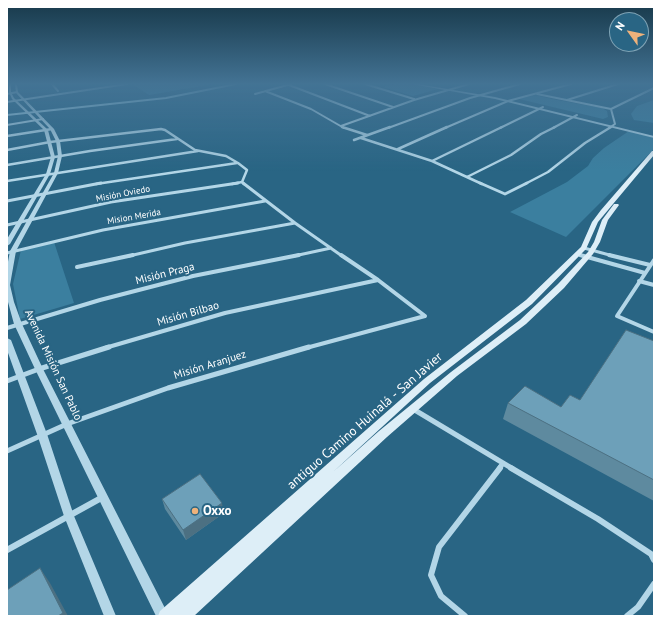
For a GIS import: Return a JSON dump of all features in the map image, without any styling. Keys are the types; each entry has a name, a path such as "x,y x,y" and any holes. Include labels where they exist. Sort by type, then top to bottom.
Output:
{"main road":[{"path":"183,616 383,434 454,374 523,322 561,286 611,211 653,156"},
{"name":"antiguo Camino Huinalá - San Javier","path":"164,616 427,381 529,302 585,252"}],"street":[{"name":"Avenida Misión San Pablo","path":"31,113 38,117"},
{"name":"Avenida Misión San Pablo","path":"35,113 49,129 54,142 56,156 52,174 40,195 21,222 9,249 7,285 18,324 39,369 164,616"},
{"path":"318,113 347,129 368,135"},
{"path":"363,113 370,116"},
{"path":"341,126 377,113"},
{"path":"354,140 430,113"},
{"path":"398,150 479,113"},
{"path":"432,161 531,113"},
{"path":"564,113 654,133"},
{"path":"612,113 614,125"},
{"path":"467,177 511,155 541,134 576,116"},
{"path":"7,125 38,117"},
{"path":"361,138 432,161 505,194 548,172 585,143 614,125 654,137"},
{"path":"7,136 49,129"},
{"path":"7,150 54,142 161,129 165,130 177,139 199,151 226,156 238,163 247,170 242,182 295,223 378,280"},
{"path":"7,165 56,156 177,139"},
{"path":"7,181 199,151"},
{"path":"7,201 140,176 238,163"},
{"name":"Misión Oviedo","path":"7,225 126,200 242,182"},
{"name":"Avenida Misión San Pablo","path":"9,249 29,220 40,195"},
{"name":"Mision Merida","path":"9,249 103,230 265,201"},
{"path":"77,267 185,243 295,223"},
{"name":"Misión Praga","path":"7,328 100,300 193,276 331,248"},
{"path":"585,252 611,255 650,265"},
{"path":"585,252 605,262 644,273"},
{"path":"605,262 611,255"},
{"path":"654,260 619,310 618,316 621,319 654,332"},
{"name":"Misión Aranjuez","path":"7,451 67,424 168,388 256,362 425,316 378,280"},
{"name":"Misión Bilbao","path":"7,381 39,369 211,316 378,280"},
{"path":"640,280 654,285"},
{"path":"7,340 42,434 68,516 110,616"},
{"path":"413,409 598,519 651,554 654,560"},
{"path":"465,616 441,596 431,575 439,547 503,463"},
{"path":"7,550 104,497"},
{"path":"627,616 638,607 654,584"}],"shaded area":[{"path":"578,113 607,113 608,117 603,119"},
{"path":"654,113 654,123 634,120 631,114"},
{"path":"629,131 654,138 654,149 566,237 510,212 567,182 588,166 593,158 604,148"},
{"path":"54,242 74,303 20,319 13,284 21,250"}],"building":[{"path":"626,330 654,341 654,480 508,403 525,386 561,407 570,395 580,400"},
{"name":"Oxxo","path":"200,474 222,503 183,530 162,499"},
{"path":"40,568 63,613 58,616 7,616 7,590"}],"waterway":[{"path":"7,115 25,113"}],"place":[{"name":"Oxxo","path":"195,511"}]}
